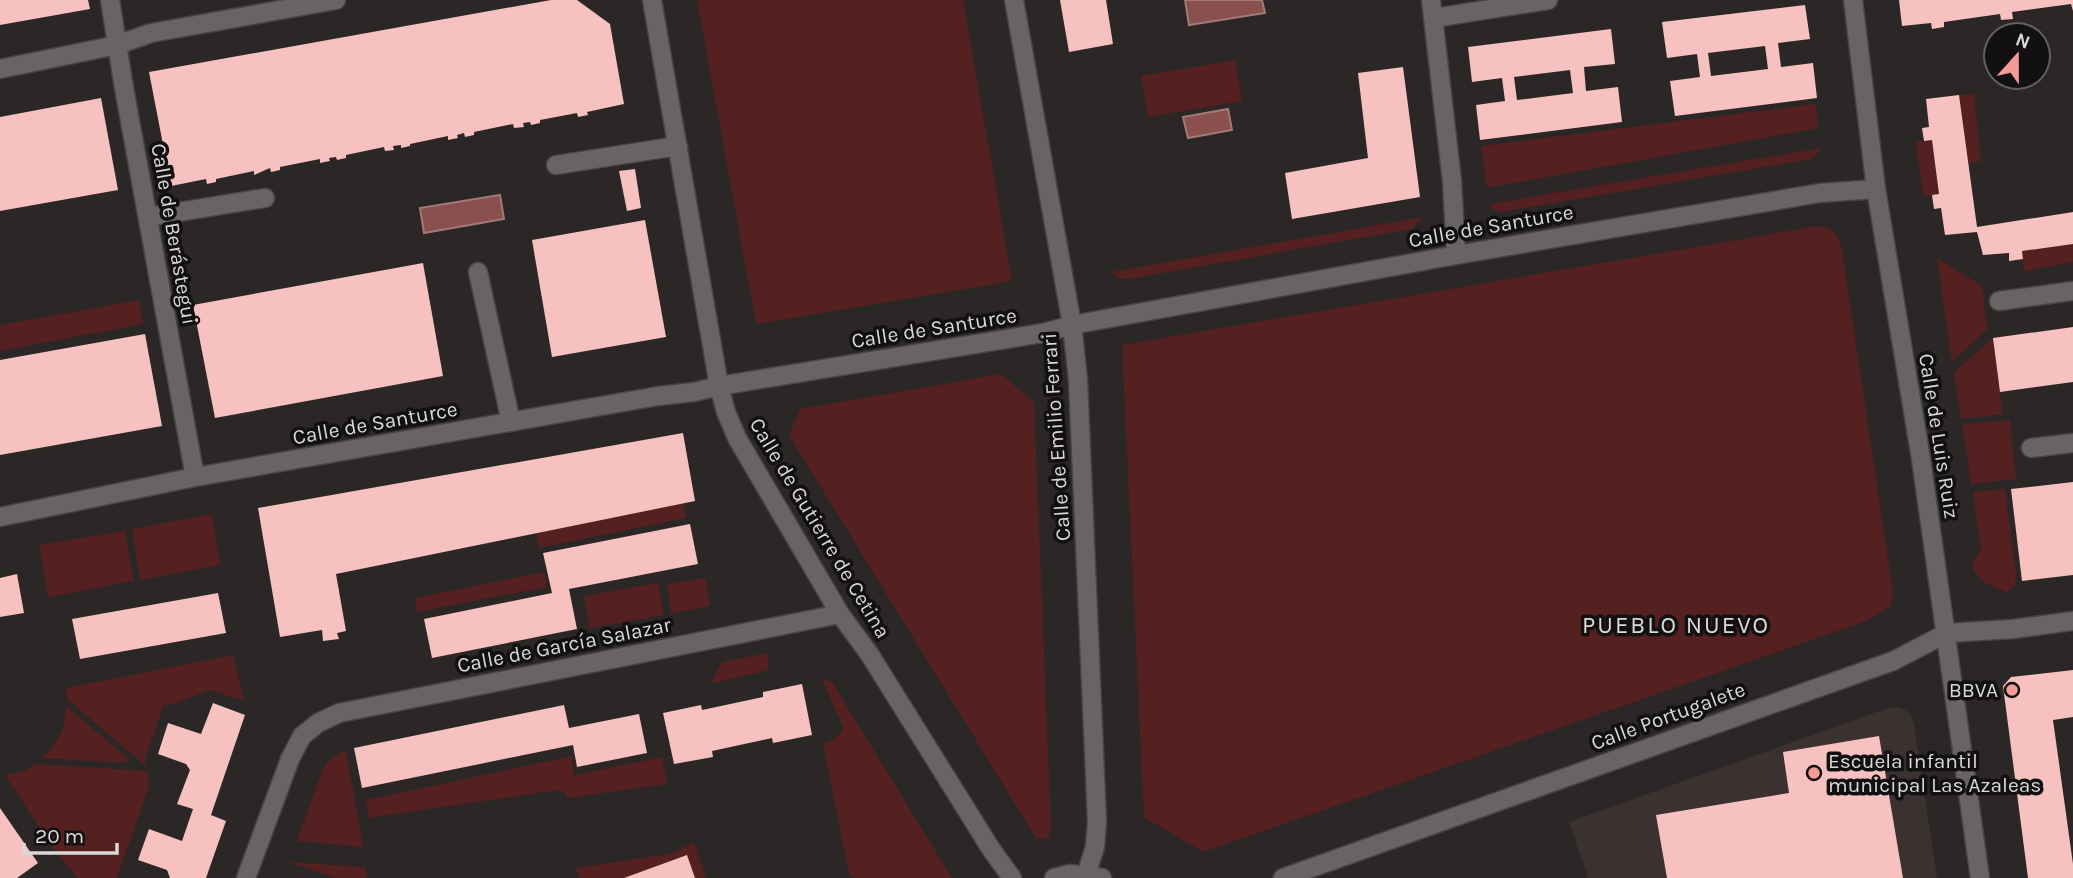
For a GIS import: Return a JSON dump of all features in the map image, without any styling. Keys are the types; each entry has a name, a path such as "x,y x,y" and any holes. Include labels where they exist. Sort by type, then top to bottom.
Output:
{"street":[{"name":"Calle de Berástegui","path":"110,0 195,477"},
{"path":"0,69 117,45 150,33 336,0"},
{"name":"Calle de Gutierre de Cetina","path":"652,0 719,386 726,412 737,438 840,614 870,655 984,838 1012,878"},
{"name":"Calle de Emilio Ferrari","path":"1014,0 1072,325 1078,380 1097,822 1094,876"},
{"path":"1456,255 1452,181 1433,9 1548,0"},
{"name":"Calle de Luis Ruiz","path":"1853,0 1876,189 1921,459 1980,878"},
{"path":"556,165 678,146"},
{"name":"Calle de Santurce","path":"0,517 195,477 1044,332 1456,255 1819,193 1876,189"},
{"path":"148,217 265,198"},
{"path":"478,272 511,422"},
{"path":"1999,301 2073,291"},
{"path":"2031,448 2073,443"},
{"name":"Calle de García Salazar","path":"246,878 290,759 302,736 318,723 339,713 840,614"},
{"name":"Calle Portugalete","path":"1283,878 1893,661 1947,633 2012,629 2073,621"},
{"path":"1054,878 1070,874 1094,876"}],"shaded area":[{"path":"697,0 963,0 1012,281 756,324"},
{"path":"1185,0 1262,0 1265,13 1189,25"},
{"path":"1235,60 1242,101 1148,117 1141,76"},
{"path":"1974,94 1981,161 1968,163 1959,95"},
{"path":"1816,104 1818,128 1487,188 1481,146"},
{"path":"1228,109 1232,130 1188,138 1183,117"},
{"path":"1932,140 1939,194 1923,196 1916,142"},
{"path":"1822,148 1812,159 1500,212 1493,210 1489,204"},
{"path":"500,195 504,219 424,233 420,208"},
{"path":"1423,217 1412,229 1129,279 1122,279 1111,272"},
{"path":"1818,226 1835,233 1842,250 1893,593 1890,606 1866,621 1203,852 1144,817 1122,345"},
{"path":"2073,244 2073,262 2024,271 2022,251"},
{"path":"1937,258 1982,286 1987,329 1952,362"},
{"path":"139,300 143,324 0,351 0,325"},
{"path":"1993,338 2003,414 1961,419 1954,372"},
{"path":"1001,374 1034,402 1051,829 1048,838 1043,839 1036,838 789,435 800,409"},
{"path":"2010,420 2016,479 1971,484 1962,424"},
{"path":"2005,489 2016,575 2015,585 2007,592 1985,583 1973,570 1973,562 1981,551 1973,492"},
{"path":"683,503 686,518 539,548 536,533"},
{"path":"212,514 220,565 140,580 132,529"},
{"path":"125,531 134,581 48,597 39,545"},
{"path":"544,572 547,587 417,612 415,598"},
{"path":"706,578 710,606 671,613 667,584"},
{"path":"658,583 664,615 590,628 584,596"},
{"path":"767,653 769,670 710,684 722,662"},
{"path":"233,655 244,701 211,690 163,707 145,765 67,699 66,688"},
{"path":"822,679 832,682 952,878 855,878 849,874 823,743 838,736 843,727"},
{"path":"66,706 128,758 126,763 41,758 60,735"},
{"name":"Escuela infantil municipal Las Azaleas","path":"1891,707 1910,713 1914,724 1937,878 1588,878 1569,822"},
{"path":"346,750 363,847 297,841 323,769 330,759"},
{"path":"572,756 574,775 662,757 667,784 567,798 566,794 558,790 369,818 366,800"},
{"path":"36,764 147,771 149,786 117,878 78,878 53,848 5,775 24,771"},
{"path":"694,843 706,878 579,878 575,868 669,854"},
{"path":"288,862 365,867 367,878 336,878"}],"building":[{"path":"0,0 88,0 90,9 0,25"},
{"path":"551,0 577,0 610,24 624,104 587,112 588,115 578,117 577,113 540,120 540,123 531,125 530,122 523,123 524,127 514,128 513,124 474,132 474,135 465,137 464,133 457,135 458,138 448,140 448,136 401,148 401,145 393,146 394,150 385,151 384,147 346,155 346,158 337,160 336,157 329,158 330,161 320,163 320,159 280,167 280,170 271,172 270,168 254,175 254,171 216,179 216,182 207,184 206,179 171,186 149,72"},
{"path":"1060,0 1106,0 1113,44 1069,52"},
{"path":"1899,0 2073,0 2073,11 2071,4 2012,12 2013,19 2001,20 2000,14 1944,22 1944,27 1932,29 1931,23 1902,26"},
{"path":"1805,5 1810,39 1778,43 1781,67 1813,63 1817,98 1675,116 1670,81 1700,77 1697,54 1667,58 1662,22","holes":["1765,46 1768,69 1711,76 1708,53"]},
{"path":"1611,29 1615,64 1584,67 1586,91 1618,87 1622,122 1480,140 1476,105 1505,101 1502,78 1472,82 1468,47","holes":["1570,70 1573,93 1517,100 1514,77"]},
{"path":"1403,67 1420,197 1292,219 1285,173 1368,158 1358,73"},
{"path":"1959,95 1977,227 2073,212 2073,244 2022,251 2023,259 2009,261 2009,253 1983,255 1977,232 1945,235 1941,208 1934,209 1932,195 1939,194 1932,140 1924,141 1922,128 1929,127 1926,99"},
{"path":"101,98 118,190 0,211 0,117"},
{"path":"635,169 641,208 627,211 619,171"},
{"path":"645,220 666,337 552,357 532,240"},
{"path":"423,263 443,376 215,418 193,305"},
{"path":"2073,327 2073,382 2000,392 1993,338"},
{"path":"145,334 162,426 0,455 0,360"},
{"path":"683,433 695,501 336,574 346,631 337,633 339,639 323,641 322,630 280,637 258,508"},
{"path":"2073,482 2073,575 2022,581 2011,489"},
{"path":"690,524 698,564 569,589 577,629 432,658 424,619 552,593 543,553"},
{"path":"17,574 24,613 0,617 0,578"},
{"path":"218,593 226,633 80,659 72,619"},
{"path":"2073,670 2073,717 2053,720 2073,878 2028,878 2003,686 2011,677"},
{"path":"802,684 812,735 773,743 772,738 712,751 713,757 674,764 663,713 701,705 702,710 763,697 763,692"},
{"path":"213,703 245,715 211,815 226,821 206,878 170,878 167,870 138,860 149,829 182,841 193,809 177,804 190,770 186,764 158,754 168,723 201,734"},
{"path":"564,705 569,728 639,714 647,753 577,767 573,745 362,788 354,748"},
{"path":"1879,736 1903,878 1667,878 1656,815 1789,793 1783,752"},
{"path":"0,808 38,863 17,878 0,878"},
{"path":"687,855 695,878 624,878"}],"place":[{"name":"BBVA","path":"2012,690"},
{"name":"Escuela infantil municipal Las Azaleas","path":"1814,773"}],"district":[{"name":"PUEBLO NUEVO","path":"1676,625"}]}
